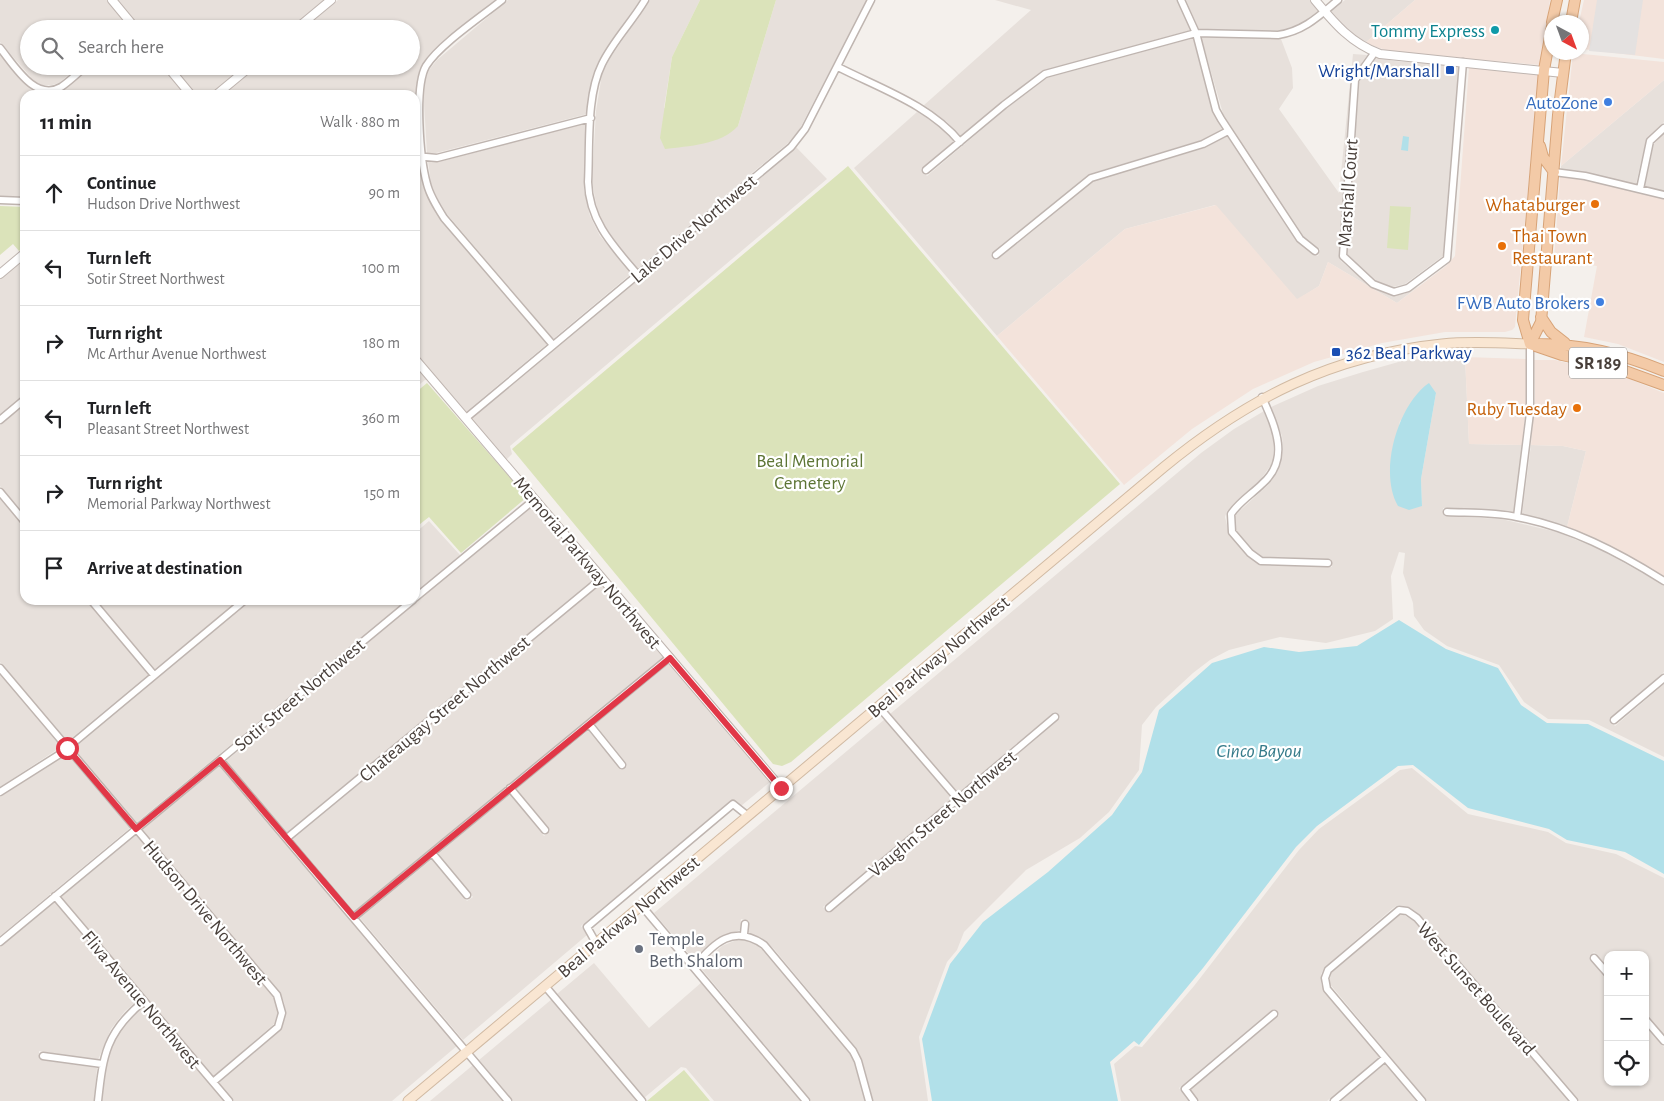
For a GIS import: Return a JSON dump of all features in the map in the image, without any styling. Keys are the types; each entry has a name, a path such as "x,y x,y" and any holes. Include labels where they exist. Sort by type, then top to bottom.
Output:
{"main road":[{"path":"1554,15 1557,0"},
{"path":"1572,15 1575,0"},
{"path":"1530,344 1523,320 1546,60"},
{"path":"1530,344 1541,317 1565,60"},
{"path":"1538,137 1543,157 1554,172"},
{"path":"1541,317 1550,332 1566,344"},
{"name":"Beal Parkway Northwest","path":"408,1101 1196,440 1262,397 1340,365 1383,353 1445,344 1566,344 1602,350 1664,371"},
{"name":"Beal Parkway Northwest","path":"1530,344 1562,355 1611,366 1664,385"}],"street":[{"path":"112,0 128,20"},
{"path":"307,20 331,0"},
{"path":"419,90 419,85 426,68 434,57 502,0"},
{"path":"637,274 608,239 594,216 588,182 591,118 595,86 602,65 645,0"},
{"name":"Lake Drive Northwest","path":"466,418 791,146 805,129 871,0"},
{"path":"1182,0 1196,33 1216,110 1300,239 1315,251"},
{"path":"1315,0 1351,39 1375,52 1394,57 1464,62 1563,73"},
{"path":"926,170 1045,74 1196,33 1278,36 1290,34 1306,26 1338,0"},
{"path":"0,48 20,71"},
{"name":"Marshall Court","path":"1375,52 1355,80 1343,256 1373,284 1394,292 1408,288 1447,259 1464,62"},
{"path":"838,67 932,116 945,125 960,142"},
{"path":"23,75 31,84 40,89 54,90 75,75"},
{"path":"174,75 187,90"},
{"path":"222,90 240,75"},
{"path":"420,103 423,156 427,184 438,209 553,345"},
{"path":"423,156 436,158 591,118"},
{"path":"1640,189 1650,141 1664,128"},
{"path":"996,255 1091,178 1203,144 1228,131"},
{"path":"1554,172 1664,195"},
{"path":"0,200 20,201"},
{"path":"0,274 20,257"},
{"path":"1517,517 1530,413 1530,344"},
{"name":"Memorial Parkway Northwest","path":"420,364 781,788"},
{"path":"1262,397 1276,430 1279,446 1278,457 1270,476 1231,514 1232,532 1250,553 1261,561 1328,563"},
{"path":"0,420 20,403"},
{"path":"0,492 20,514"},
{"name":"Sotir Street Northwest","path":"420,594 534,499"},
{"path":"1447,512 1517,517 1589,540 1664,581"},
{"name":"Chateaugay Street Northwest","path":"287,838 602,578"},
{"path":"95,605 154,675"},
{"path":"0,792 67,748 240,605"},
{"name":"Sotir Street Northwest","path":"0,942 407,605"},
{"path":"354,917 670,658"},
{"name":"Hudson Drive Northwest","path":"0,668 277,995 282,1013 278,1027 213,1082"},
{"path":"1614,720 1664,678"},
{"path":"878,706 958,799"},
{"name":"Vaughn Street Northwest","path":"829,908 1055,717"},
{"path":"589,724 622,765"},
{"path":"220,760 508,1101"},
{"path":"510,788 545,830"},
{"path":"596,943 587,928 733,804 748,816"},
{"path":"432,853 467,895"},
{"name":"Fliva Avenue Northwest","path":"55,896 229,1101"},
{"path":"642,905 806,1101"},
{"name":"West Sunset Boulevard","path":"1386,1058 1327,989 1325,983 1326,973 1396,911 1407,911 1422,924 1574,1101"},
{"path":"744,934 745,924"},
{"path":"694,967 720,942 737,934 744,934 756,939 771,952 853,1051 858,1061 869,1101"},
{"path":"1594,958 1604,969"},
{"path":"545,986 642,1101"},
{"path":"98,1101 102,1064 114,1032 128,1014 144,1001"},
{"path":"1194,1101 1185,1089 1274,1014"},
{"path":"1649,1024 1664,1041"},
{"path":"43,1056 102,1064"},
{"path":"1334,1101 1386,1058 1422,1101"}],"shaded area":[{"path":"0,0 107,0 124,20 20,20 20,65 0,42"},
{"path":"117,0 324,0 300,20 134,20"},
{"path":"338,0 495,0 426,59 420,69 420,20 314,20"},
{"path":"508,0 640,0 598,62 591,84 587,114 436,153 427,153 423,86 429,70 437,60"},
{"path":"650,0 700,0 672,57 664,108 738,126 776,0 867,0 798,132 788,143 637,269 610,237 599,219 592,182 596,111 602,74 610,58"},
{"path":"995,0 1177,0 1191,30 1043,71 960,136 947,122 923,106 1031,10"},
{"path":"1186,0 1310,0 1320,11 1304,23 1278,31 1199,29"},
{"path":"1345,0 1415,0 1365,43 1346,30 1331,12"},
{"path":"1415,0 1550,0 1548,15 1544,15 1544,39 1540,65 1394,53 1365,43"},
{"path":"1584,0 1664,0 1664,59 1589,50 1589,15 1581,15"},
{"path":"1597,0 1643,0 1635,55 1589,51"},
{"path":"1201,37 1281,39 1292,68 1293,88 1279,109 1339,193 1353,54 1367,55 1351,79 1339,255 1341,261 1371,287 1387,294 1404,294 1419,286 1397,303 1328,262 1319,286 1297,300 1215,205 1125,229 997,336 854,168 917,112 935,122 954,141 921,169 927,176 1007,108 1047,78 1193,38 1212,110 1222,129 1202,140 1089,174 991,254 996,260 1093,181 1205,148 1227,136 1297,242 1309,252 1318,256 1320,249 1303,237 1224,117"},
{"path":"0,54 33,90 20,90 20,197 0,196"},
{"path":"1589,55 1664,62 1664,80 1561,166 1572,60 1589,60"},
{"path":"1377,57 1394,61 1459,66 1443,256 1405,284 1393,287 1375,281 1347,256 1359,82"},
{"path":"1469,67 1539,73 1515,327 1512,330 1505,332 1445,332 1382,343 1314,362 1253,389 1192,429 1124,485 997,336 1125,229 1216,205 1297,299 1319,286 1328,262 1397,303 1446,266 1455,256"},
{"path":"29,75 68,75 59,83 52,85 41,85"},
{"path":"82,75 169,75 182,90 63,90"},
{"path":"179,75 233,75 215,90 192,90"},
{"path":"247,75 418,75 416,90 229,90"},
{"path":"1664,80 1664,122 1646,140 1636,184 1561,169 1561,166"},
{"path":"587,123 584,191 590,216 600,236 632,273 553,339 441,207 431,184 428,161 438,162"},
{"path":"1664,133 1664,191 1645,186 1654,144"},
{"path":"796,147 827,179 510,446 512,454 506,460 471,419"},
{"path":"420,166 423,185 435,211 547,344 466,412 420,359"},
{"path":"1560,177 1585,180 1664,199 1664,362 1618,344 1584,337 1597,266 1554,260"},
{"path":"20,263 20,397 0,414 0,279"},
{"path":"1465,357 1469,444 1522,445 1514,512 1443,508 1444,516 1501,519 1557,532 1599,549 1664,585 1664,672 1609,719 1615,726 1664,684 1664,757 1589,720 1548,719 1524,702 1499,665 1447,646 1424,630 1414,616 1413,603 1403,573 1405,553 1399,552 1391,576 1393,619 1375,631 1326,643 1280,637 1229,650 1210,660 1193,673 1156,707 1142,725 1139,770 1109,812 1080,838 1026,870 964,932 957,950 947,962 919,1037 928,1101 873,1101 862,1060 856,1048 774,949 765,941 748,932 749,921 741,919 740,930 718,939 694,960 654,913 885,719 953,798 823,907 829,913 1060,718 1054,712 958,793 890,714 1201,453 1234,429 1264,411 1274,436 1273,462 1261,479 1227,511 1225,517 1229,533 1247,556 1261,565 1332,567 1331,559 1262,557 1252,551 1236,530 1234,516 1268,485 1280,465 1283,447 1282,436 1271,407 1318,386 1402,361","holes":["1436,393 1421,479 1422,506 1390,474 1400,421"]},
{"path":"1465,357 1526,359 1527,396 1522,445 1469,444"},
{"path":"1534,360 1555,360 1627,378 1664,393 1664,576 1602,541 1567,527 1586,451 1563,446 1531,445 1535,398"},
{"path":"420,370 429,380 425,380 420,384"},
{"path":"20,409 20,510 0,486 0,425"},
{"path":"1531,445 1563,446 1586,451 1567,527 1522,514"},
{"path":"0,498 20,522 20,605 90,605 149,674 67,742 0,662"},
{"path":"534,505 596,577 287,833 226,761 414,605 420,605 420,600"},
{"path":"429,521 460,555 420,588 420,529"},
{"path":"601,583 664,657 354,912 293,839"},
{"path":"100,605 233,605 155,669"},
{"path":"246,605 400,605 136,823 73,749"},
{"path":"669,663 770,782 741,806 735,801 730,801 581,926 587,935 463,1040 360,918 432,859 467,901 473,897 438,854 510,794 544,836 550,831 516,789 589,730 621,770 627,766 594,725"},
{"path":"0,674 61,747 0,787"},
{"path":"67,754 130,828 0,936 0,797"},
{"path":"220,765 458,1045 392,1101 234,1101 219,1083 281,1030 286,1014 284,1002 280,993 142,830"},
{"path":"1412,768 1468,814 1548,832 1566,843 1616,854 1664,878 1664,1035 1649,1018 1649,951 1604,951 1604,963 1594,952 1589,957 1604,975 1604,1086 1649,1086 1649,1030 1664,1047 1664,1101 1579,1101 1420,915 1409,907 1398,905 1325,967 1321,974 1321,984 1325,992 1380,1057 1327,1101 1198,1101 1190,1090 1279,1015 1274,1009 1179,1088 1189,1101 1121,1101 1114,1064 1135,1046 1142,1047 1194,986 1299,850 1319,829 1400,770"},
{"path":"136,835 277,1004 278,1012 274,1024 213,1077 61,897"},
{"path":"55,902 138,1000 125,1011 111,1029 98,1060 39,1051 39,1059 97,1068 94,1101 0,1101 0,947"},
{"path":"1402,914 1414,921 1569,1101 1427,1101 1329,983 1331,973 1398,915"},
{"path":"739,939 754,943 768,955 850,1053 865,1101 811,1101 700,967 722,946"},
{"path":"594,963 649,1028 702,982 801,1101 714,1101 686,1068 681,1067 644,1098 557,994"},
{"path":"552,999 637,1101 513,1101 479,1060"},
{"path":"144,1007 224,1101 102,1101 106,1061 110,1051 122,1027"},
{"path":"1385,1064 1417,1101 1340,1101 1344,1097"},
{"path":"473,1065 503,1101 430,1101"}],"green space":[{"path":"700,0 776,0 738,126 723,137 704,144 665,149 660,138 672,57"},
{"name":"Beal Memorial Cemetery","path":"848,166 1120,484 791,762 782,766 773,764 512,449"},
{"path":"0,206 20,207 20,250 13,244 0,255"},
{"path":"1390,206 1411,207 1408,250 1387,248"},
{"path":"427,383 527,497 461,553 429,517 420,524 420,389"},
{"path":"684,1070 710,1101 647,1101"}],"water":[{"path":"1403,136 1409,137 1408,151 1401,150"},
{"path":"1429,383 1436,393 1421,479 1422,506 1409,510 1398,506 1392,492 1391,458 1394,440 1408,406"},
{"name":"Cinco Bayou","path":"1399,620 1446,649 1498,668 1521,705 1547,723 1588,724 1664,761 1664,874 1625,852 1567,840 1549,829 1468,808 1413,765 1398,766 1317,826 1296,847 1203,968 1139,1045 1134,1041 1110,1062 1118,1101 932,1101 922,1039 950,964 983,922 1048,872 1112,815 1142,772 1159,710 1212,663 1264,647 1299,652 1357,646"}],"place":[{"name":"Tommy Express","path":"1495,30"},
{"name":"Wright/Marshall","path":"1450,70"},
{"name":"AutoZone","path":"1608,102"},
{"name":"Whataburger","path":"1595,204"},
{"name":"Thai Town Restaurant","path":"1502,246"},
{"name":"FWB Auto Brokers","path":"1600,302"},
{"name":"362 Beal Parkway","path":"1336,352"},
{"name":"Ruby Tuesday","path":"1577,408"},
{"name":"Temple Beth Shalom","path":"639,949"}],"route":[{"path":"67,748 136,829 220,760 354,917 670,658 781,788"}]}
